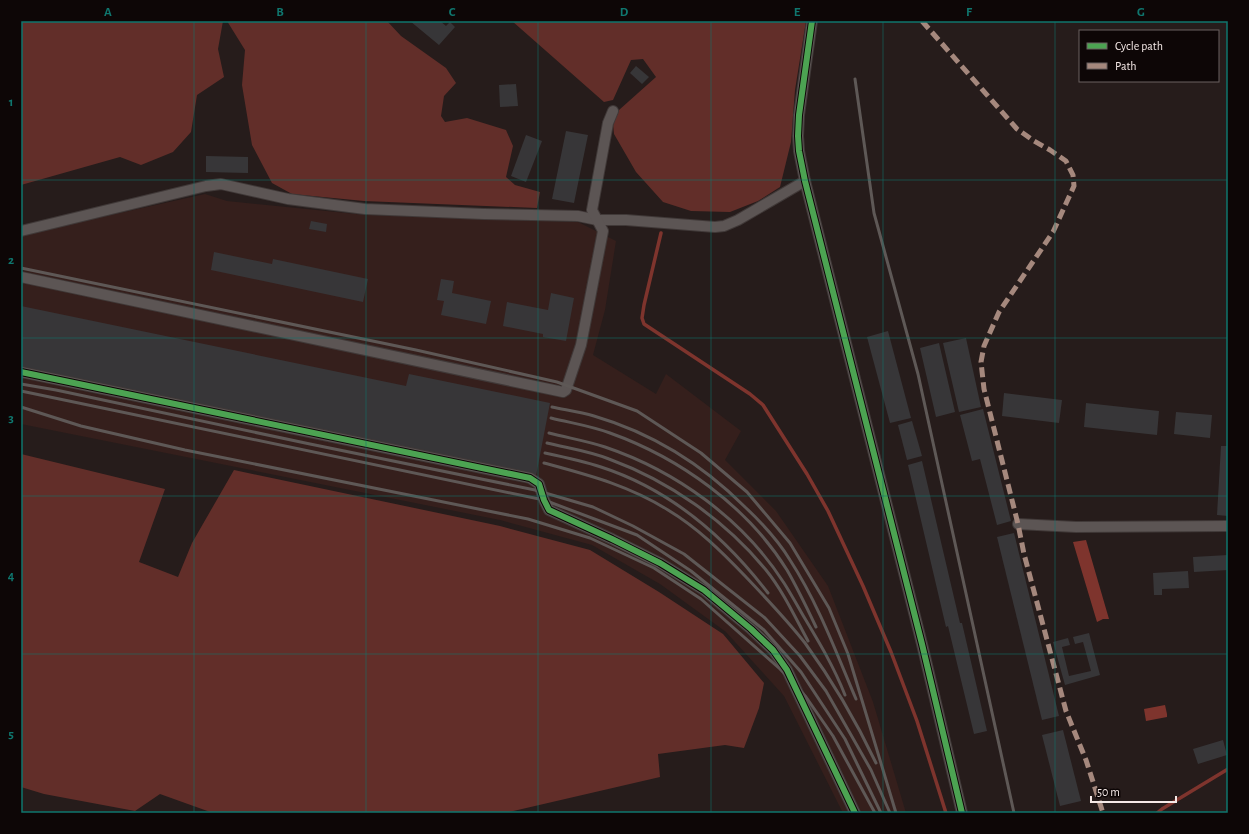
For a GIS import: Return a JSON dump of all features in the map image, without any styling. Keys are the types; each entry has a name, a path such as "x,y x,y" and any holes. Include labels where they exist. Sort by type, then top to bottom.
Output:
{"street":[{"path":"812,21 799,115 799,151 805,181 922,644 962,813"},
{"path":"21,277 563,392 566,390 581,345 603,231 592,210 608,123 613,111"},
{"path":"21,231 206,186 221,184 288,199 365,209 578,216 597,220 626,220 715,227 724,226 738,220 805,181"},
{"path":"21,372 530,478 539,484 549,510 660,563 704,590 751,629 773,650 787,670 856,813"},
{"path":"1018,524 1076,527 1228,526"}],"shaded area":[{"path":"21,21 223,21 218,49 224,77 197,95 191,132 173,152 141,165 120,157 21,185"},
{"path":"227,21 387,21 401,36 446,68 456,83 444,96 441,116 445,122 467,118 506,130 513,146 506,177 515,185 540,192 537,208 364,201 292,194 272,183 252,145 242,85 245,50"},
{"path":"512,21 806,21 795,90 791,142 780,187 758,201 730,212 691,211 663,202 636,172 614,134 613,124 619,110 656,77 643,59 631,60 613,100 604,102"},
{"path":"205,194 227,201 366,215 578,222 616,241 605,310 593,355 656,394 666,374 741,431 725,460 776,511 828,586 873,702 906,813 843,813 784,696 726,632 660,584 592,545 500,520 21,424 21,235"},
{"path":"21,454 165,489 139,562 178,577 192,543 234,470 500,526 590,550 659,592 723,634 764,683 759,708 744,748 725,745 658,754 660,777 505,813 213,813 160,794 135,811 44,794 21,787"},
{"path":"1086,540 1109,619 1103,619 1097,622 1073,542"},
{"path":"1165,705 1167,717 1146,721 1144,709"}],"building":[{"path":"410,21 440,21 446,26 450,22 455,27 439,45"},
{"path":"636,66 649,77 642,84 630,73"},
{"path":"516,84 518,106 500,107 499,85"},
{"path":"566,131 588,135 574,203 552,199"},
{"path":"526,135 542,141 526,182 511,176"},
{"path":"206,156 248,157 248,173 206,172"},
{"path":"311,221 327,224 326,232 309,229"},
{"path":"214,252 272,264 273,259 368,279 363,302 211,270"},
{"path":"441,279 454,281 452,293 491,301 486,324 441,315 444,301 437,300"},
{"path":"551,293 574,298 566,341 543,337 543,334 503,326 507,302 548,310"},
{"path":"21,306 406,386 409,374 550,403 536,476 21,368"},
{"path":"888,331 911,418 890,423 867,337"},
{"path":"966,338 981,407 959,412 943,343"},
{"path":"939,343 955,412 936,417 920,348"},
{"path":"1004,393 1062,400 1059,423 1002,416"},
{"path":"1086,403 1159,411 1157,435 1084,427"},
{"path":"983,409 1011,521 997,525 980,459 972,461 960,415"},
{"path":"1176,412 1212,415 1210,438 1174,434"},
{"path":"912,421 922,456 907,460 898,425"},
{"path":"1221,446 1228,446 1228,516 1217,515"},
{"path":"922,461 987,731 974,734 948,626 946,627 908,465"},
{"path":"1014,533 1059,716 1042,720 997,537"},
{"path":"1228,555 1228,570 1194,572 1193,557"},
{"path":"1188,571 1189,588 1162,589 1162,595 1154,595 1153,573"},
{"path":"1089,633 1100,675 1065,685 1053,642 1068,638 1070,645 1062,647 1069,676 1091,671 1083,642 1075,644 1073,637"},
{"path":"1063,730 1081,801 1060,806 1042,735"},
{"path":"1223,740 1227,755 1198,764 1193,749"}],"waterway":[{"path":"661,233 644,305 642,318 644,324 750,394 763,405 807,474 828,511 863,586 891,652 917,721 946,813"},
{"path":"1157,813 1228,769"}],"railway":[{"path":"855,79 874,213 918,374 1014,813"},
{"path":"21,268 416,350 557,382 637,411 701,453 747,492 790,543 829,608 848,654 896,813"},
{"path":"21,384 535,490 593,507 633,526 684,554 765,618 800,656 826,691 871,770 890,813"},
{"path":"21,391 544,500 637,535 691,571 764,630 801,672 845,739 881,813"},
{"path":"21,407 81,426 185,450 528,519 590,538 654,568 701,599 793,682 806,697 833,736 875,813"},
{"path":"552,407 594,416 636,431 694,464 729,491 769,532 800,576 826,628 856,699"},
{"path":"551,418 588,426 636,443 662,456 710,487 753,526 771,547 791,577 816,627"},
{"path":"549,433 605,447 657,469 706,500 728,518 749,538 784,583 826,655 845,695"},
{"path":"547,443 594,454 631,468 695,504 733,535 766,570 783,595 808,641"},
{"path":"545,453 601,467 626,476 650,488 694,517 714,534 751,572 768,593"},
{"path":"544,463 623,487 653,501 679,517 709,541 761,593 805,643 825,671 843,701 876,763"}],"marked path":[{"path":"922,21 1017,129 1066,161 1073,175 1074,186 1053,232 999,312 984,346 981,362 984,389 1018,524 1024,554 1066,711 1086,760 1103,813"}],"cycle path":[{"path":"812,21 799,115 799,151 805,181 922,644 962,813"},
{"path":"21,372 530,478 539,484 549,510 660,563 704,590 751,629 773,650 787,670 855,813"}]}
